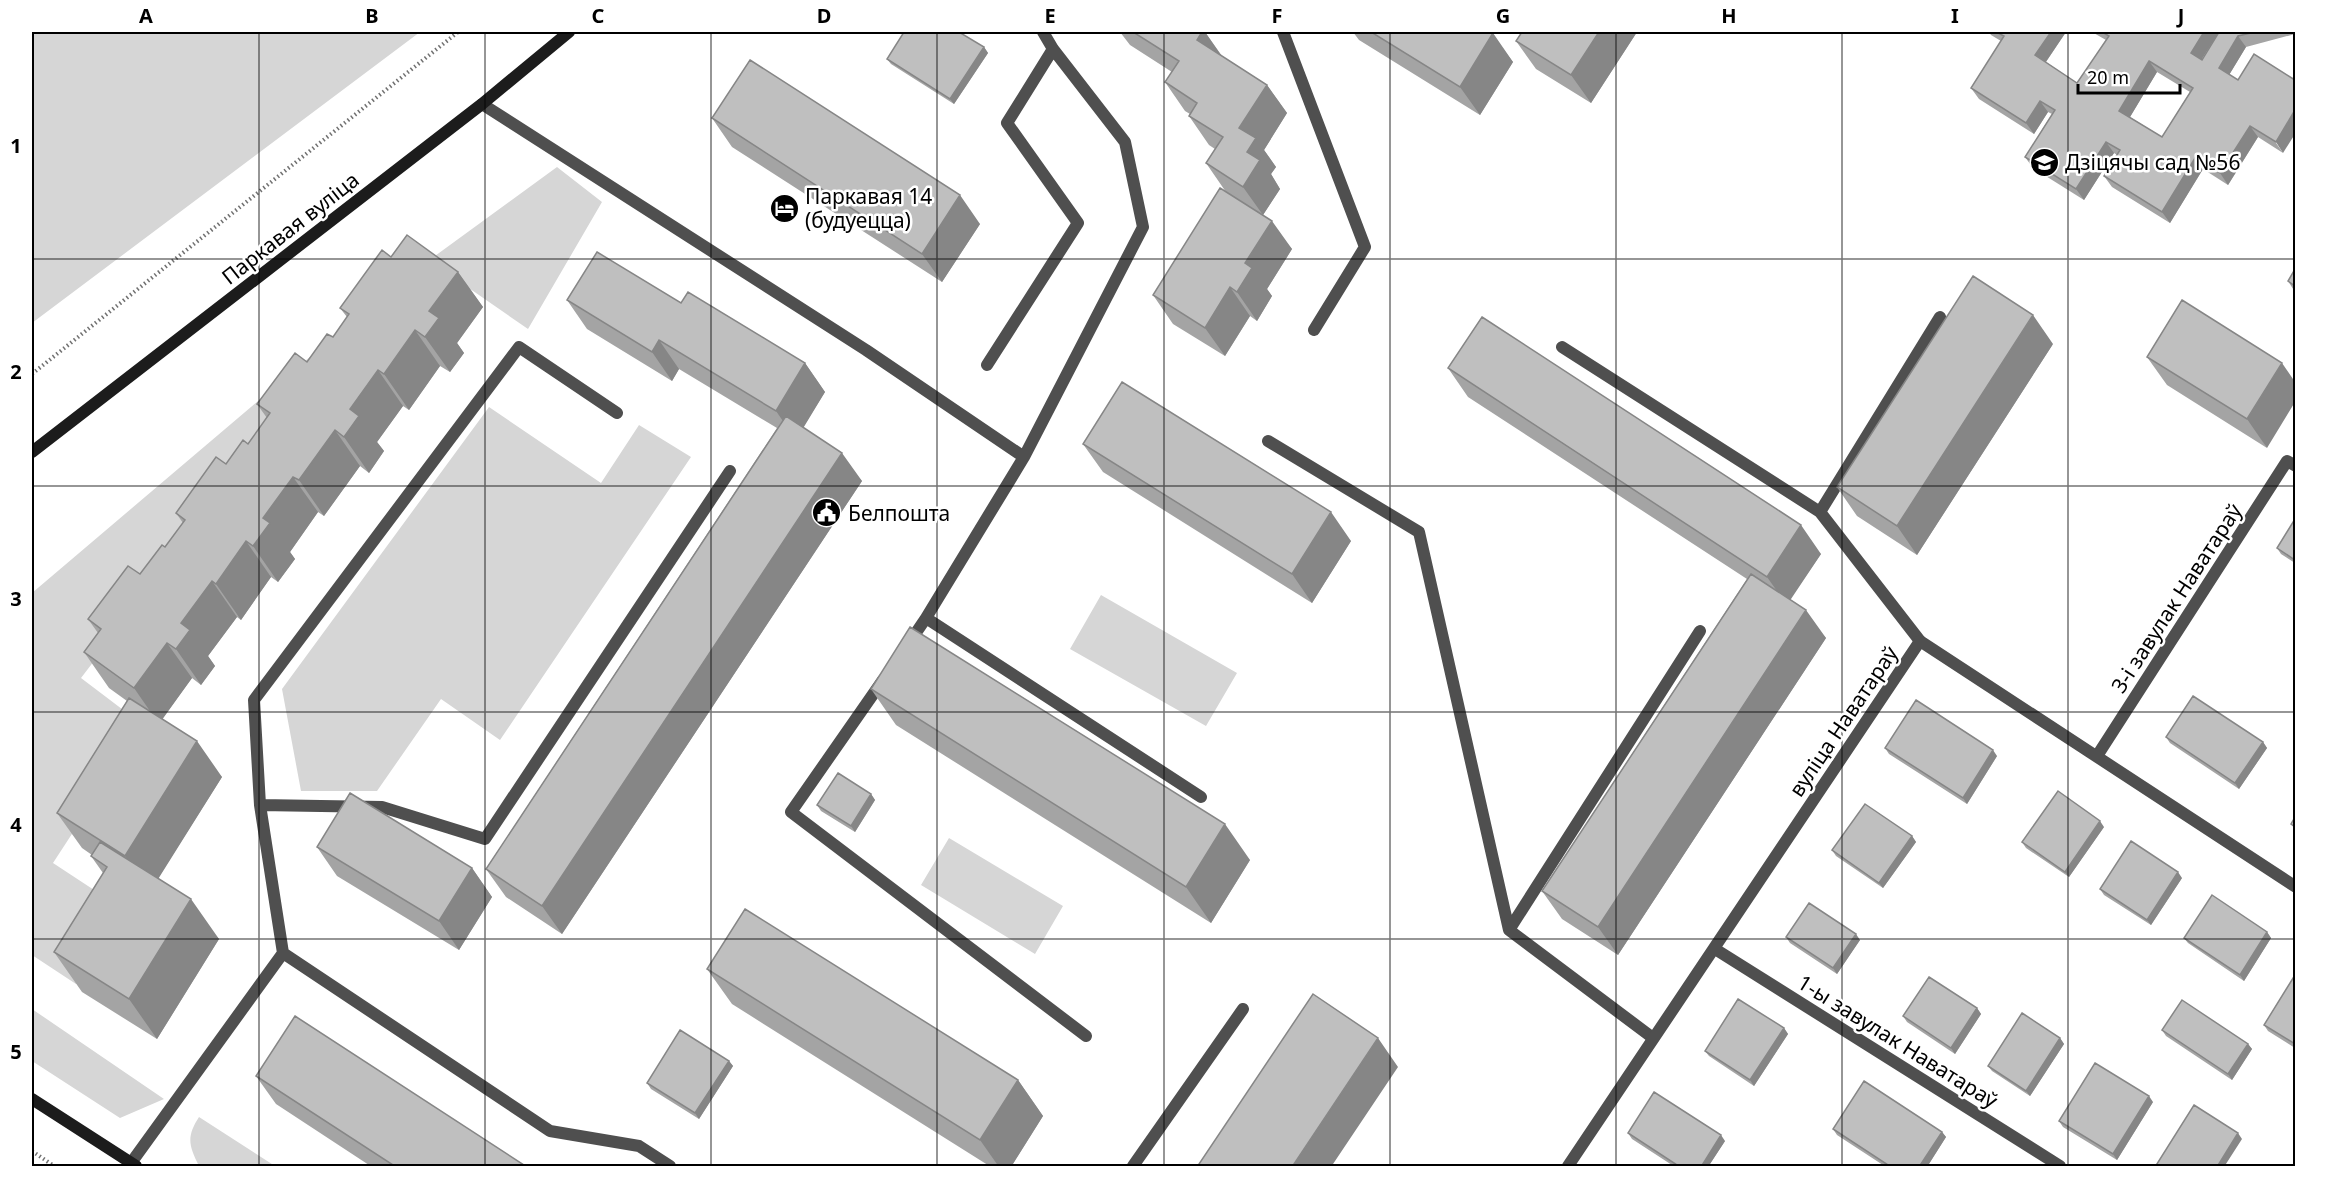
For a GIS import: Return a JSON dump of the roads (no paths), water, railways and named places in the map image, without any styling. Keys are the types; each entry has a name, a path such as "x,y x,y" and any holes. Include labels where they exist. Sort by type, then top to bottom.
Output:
{"main road":[{"name":"Паркавая вуліца","path":"32,452 482,104 570,32"},
{"path":"32,1099 130,1165"}],"street":[{"path":"1043,32 1053,49 1125,142 1143,227 1024,457 926,618 791,812 1086,1036"},
{"path":"1283,32 1365,247 1314,330"},
{"path":"987,365 1078,223 1007,123 1053,49"},
{"path":"482,104 866,350 1024,457"},
{"path":"1820,512 1940,317"},
{"path":"130,1165 283,953 260,805 254,700 519,347 616,413"},
{"path":"1562,347 1820,512 1920,641"},
{"path":"1268,441 1419,532 1509,930 1653,1038"},
{"name":"3-і завулак Наватараў","path":"2097,756 2291,463"},
{"path":"260,805 382,807 485,839 730,471"},
{"path":"926,618 1201,797"},
{"path":"1509,930 1700,631"},
{"name":"вуліца Наватараў","path":"1568,1167 1920,641 2295,887"},
{"name":"1-ы завулак Наватараў","path":"1715,948 2060,1167"},
{"path":"283,953 550,1131 639,1146 670,1167"},
{"path":"1133,1167 1243,1009"}],"place":[{"name":"Дзіцячы сад №56","path":"2044,162"},
{"name":"Паркавая 14 (будуецца)","path":"784,208"},
{"name":"Белпошта","path":"827,513"}]}
